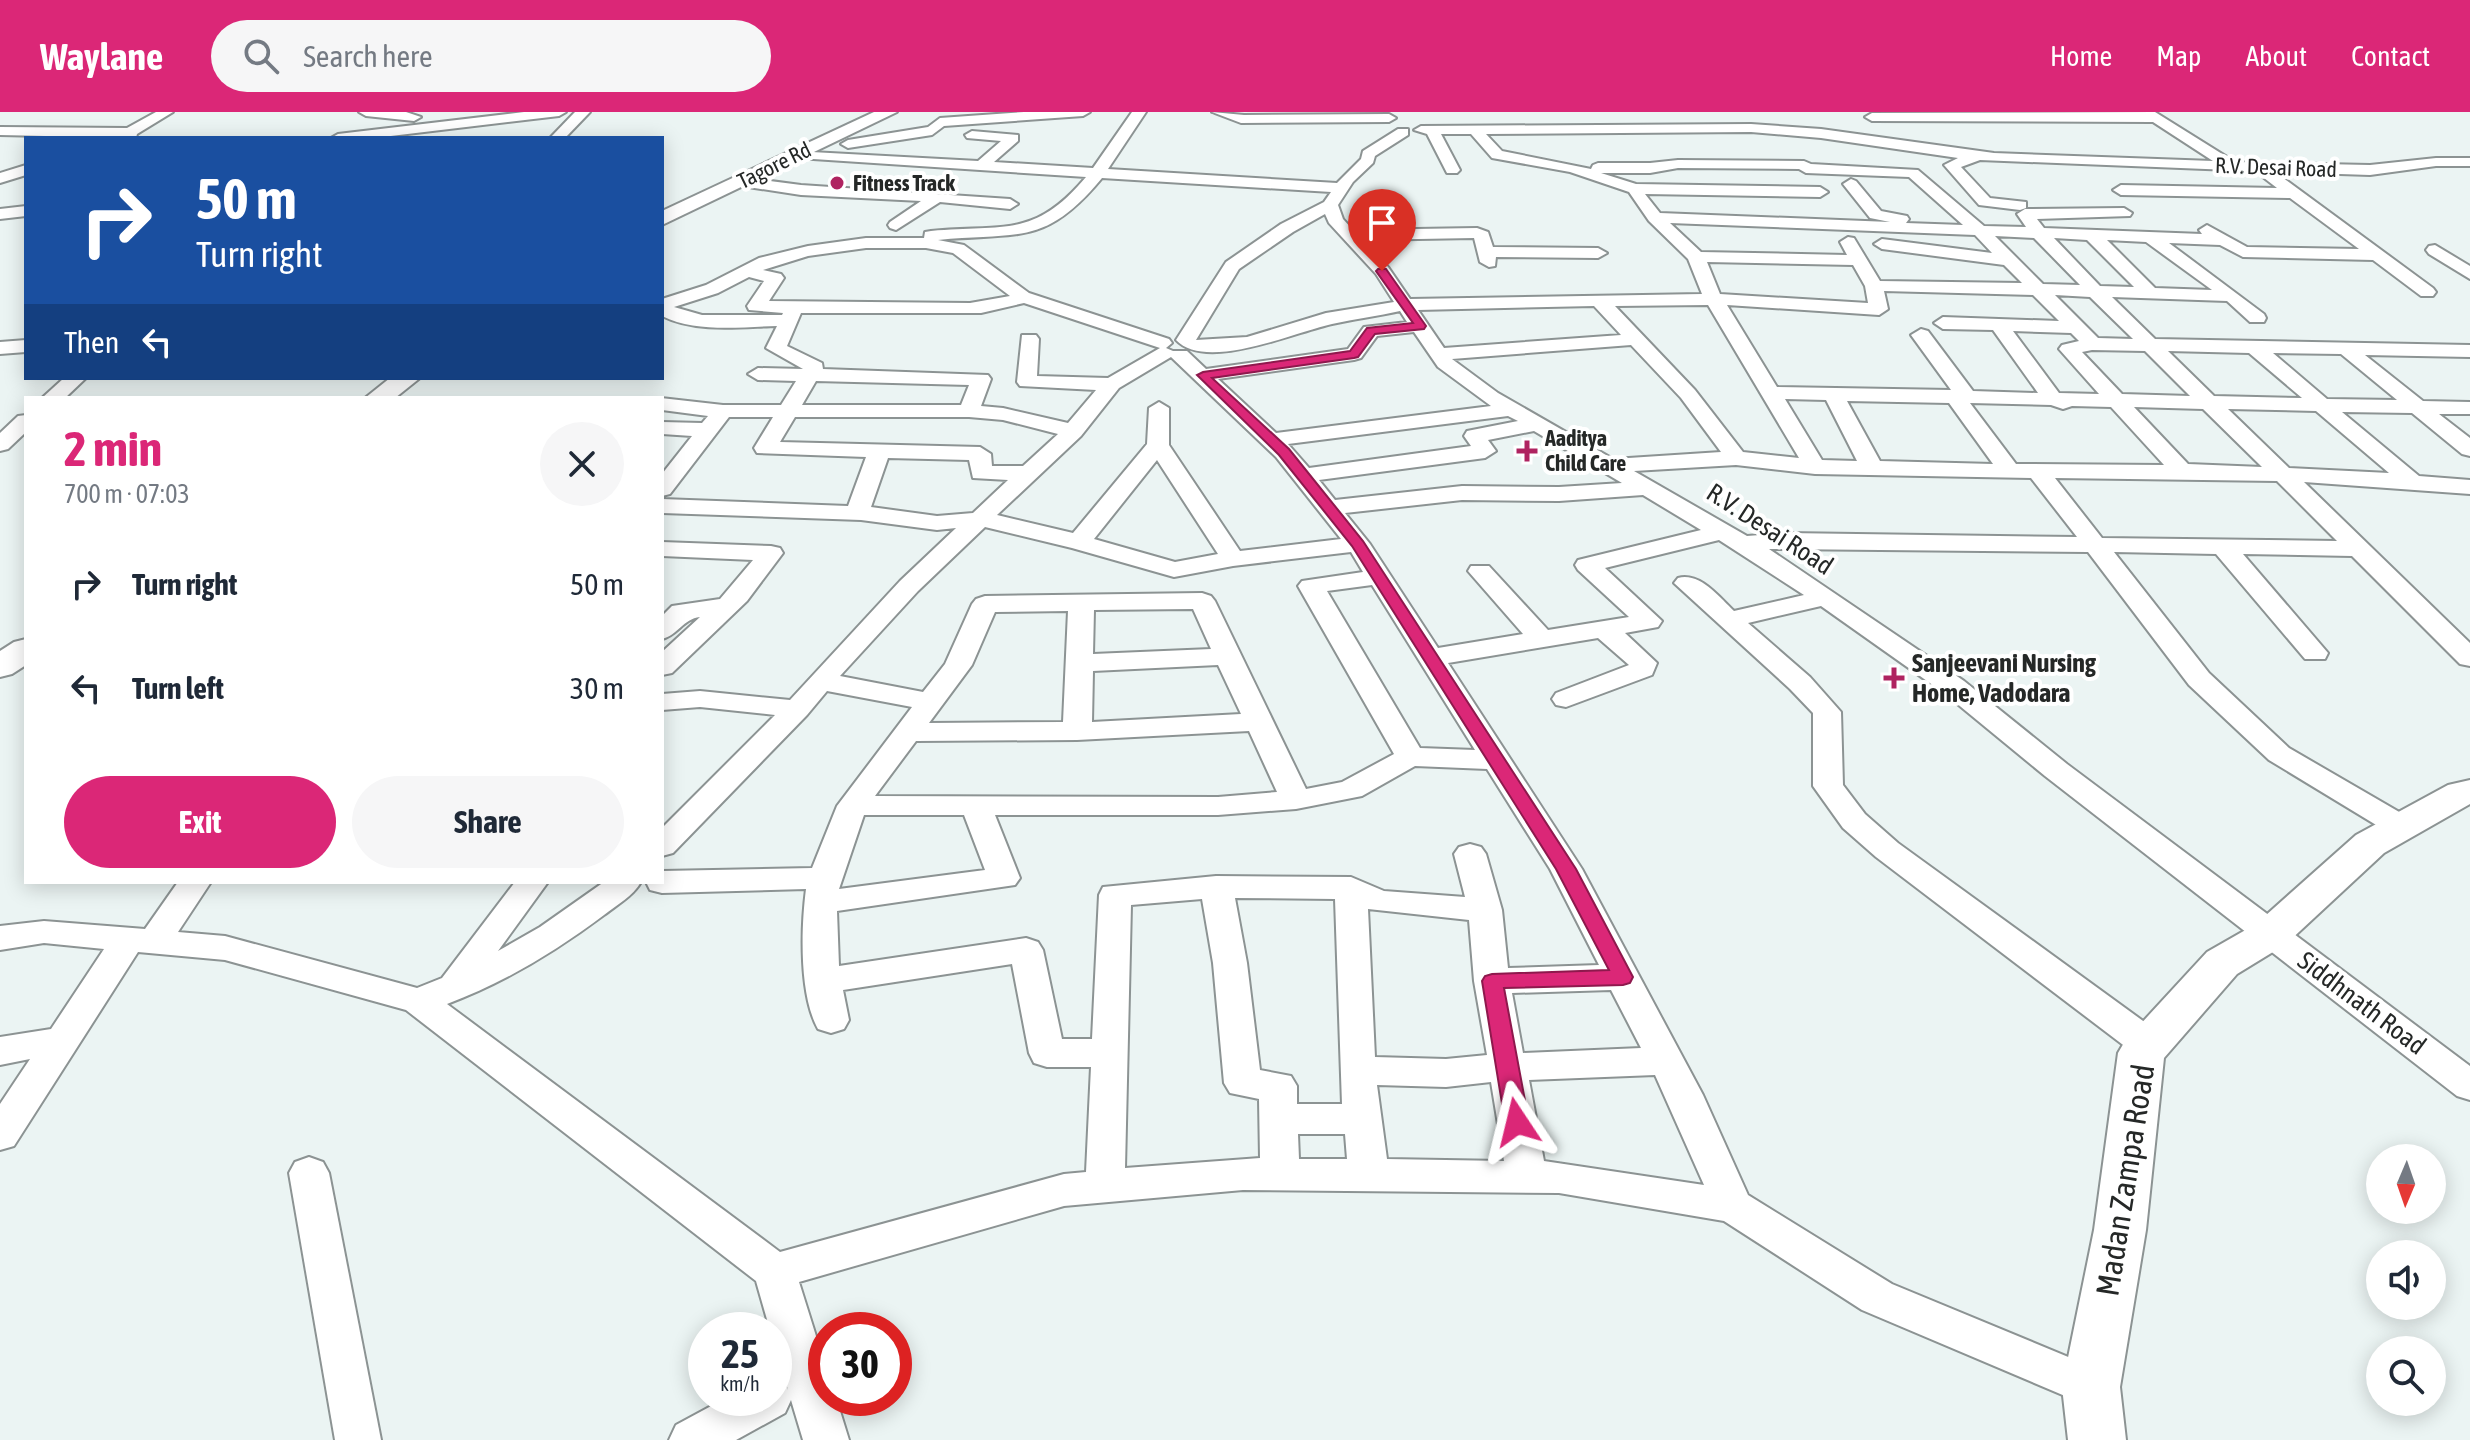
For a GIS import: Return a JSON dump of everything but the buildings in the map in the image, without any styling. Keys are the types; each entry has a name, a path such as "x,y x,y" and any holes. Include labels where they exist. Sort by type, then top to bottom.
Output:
{"main road":[{"name":"Tagore Rd","path":"664,218 888,112"},
{"path":"381,396 404,380"},
{"path":"0,667 24,650"},
{"name":"Madan Zampa Road","path":"2097,1440 2091,1387 2120,1230 2141,1053 2222,963 2262,927 2370,844 2462,793 2470,792"}],"street":[{"path":"0,131 129,135 166,112"},
{"path":"366,112 468,123"},
{"path":"368,136 559,112"},
{"path":"559,136 583,112"},
{"path":"804,151 932,131 940,122 1083,112"},
{"path":"664,305 712,289 765,262 808,251 866,243 897,234 922,237 1012,230 1051,220 1099,173 1126,137 1139,112"},
{"path":"1219,112 1231,113 1241,119 1389,118"},
{"path":"1371,112 1417,132 1452,170"},
{"path":"1417,132 1418,112"},
{"path":"1560,112 1575,130"},
{"path":"1636,112 1653,130"},
{"path":"1811,112 1800,129 1798,155 1821,193"},
{"path":"1866,115 2156,118 2232,166"},
{"path":"2156,118 2008,125 1967,147 1951,165 1985,202 2079,224 2202,219"},
{"path":"854,127 912,135"},
{"path":"1676,129 1702,145"},
{"name":"R.V. Desai Road","path":"2262,927 2056,770 1954,687 1774,562 1491,397 1445,363 1382,271 1335,220 1335,196 1368,160 1384,155 1417,132 1468,131 1514,136 1575,130 1800,129 1921,148 1967,147 2232,166 2370,170 2436,162 2470,162"},
{"path":"1610,130 1635,147"},
{"path":"1468,131 1497,155 1583,158 1635,147"},
{"path":"1833,133 1843,147"},
{"path":"971,135 1013,138 982,165"},
{"path":"1514,136 1635,147"},
{"path":"1514,136 1528,150 1650,168 1678,164 1906,171 1933,186 2093,344"},
{"path":"917,161 941,140"},
{"path":"0,144 24,145"},
{"path":"1799,146 1921,148"},
{"path":"804,151 1099,173 1335,196"},
{"path":"1583,158 1634,189 1655,218 1696,257 1715,299 1815,467"},
{"path":"2259,167 2427,292"},
{"path":"0,178 24,171"},
{"path":"740,182 801,190 1010,204"},
{"path":"1634,189 1821,193 1851,184 1933,186"},
{"path":"1851,184 1879,217 2039,233 2224,240"},
{"path":"2121,190 2294,193"},
{"path":"2164,191 2235,249 2251,253 2378,255"},
{"path":"664,844 797,709 909,586 1073,431 1108,389 1178,347 1232,266 1335,196"},
{"path":"897,234 937,197"},
{"path":"0,214 24,211"},
{"path":"897,234 958,249 1023,297 1178,347 1249,343 1326,319 1406,305 1715,299 1879,309 1874,286 1840,213 1712,211"},
{"path":"2023,211 2124,213"},
{"path":"2023,211 2039,233 2097,293 2470,658"},
{"path":"1655,218 2007,260"},
{"path":"1696,257 1852,242 1924,228 1975,226"},
{"path":"1924,228 1931,250 1955,286"},
{"path":"1349,235 1472,232 1482,236 1488,257 1596,259 1607,301 1688,394 1736,458"},
{"path":"1670,234 1852,242"},
{"path":"2091,234 2151,294"},
{"path":"2150,237 2232,296 2257,318"},
{"path":"2435,250 2470,274"},
{"path":"746,271 775,278 756,306 825,318 846,311 1011,304 1023,297"},
{"path":"2443,274 2470,274"},
{"path":"1874,286 2232,296"},
{"path":"1922,286 1945,302 2007,325 2052,398 2085,412"},
{"path":"664,308 675,316 692,319 791,314"},
{"path":"791,314 776,348 815,367 765,448 980,454"},
{"path":"1943,323 2076,327"},
{"path":"1203,375 1354,354 1371,331 1420,326"},
{"path":"1921,335 2008,469"},
{"path":"2419,336 2470,336"},
{"path":"1029,339 1028,388 1033,391 1108,389"},
{"path":"1439,354 1639,339"},
{"path":"2182,471 2069,349 2093,344 2437,350 2464,359"},
{"path":"0,348 24,346"},
{"path":"1178,347 1284,452 1358,544 1566,869 1667,1061 1733,1206"},
{"path":"2254,347 2411,481"},
{"path":"2346,349 2470,449"},
{"path":"758,374 981,379 981,473 1030,473"},
{"path":"890,412 910,377"},
{"path":"54,396 74,380"},
{"path":"1770,393 2470,408"},
{"path":"1833,394 1872,468"},
{"path":"664,404 723,411 980,412 1073,431"},
{"path":"1159,408 1158,445 1233,559"},
{"path":"1269,440 1513,409"},
{"path":"664,486 723,411"},
{"path":"0,444 24,423"},
{"path":"1302,476 1485,451 1475,436 1537,424"},
{"path":"664,428 708,430"},
{"path":"1079,542 1158,445"},
{"path":"857,513 879,451"},
{"path":"664,458 685,458"},
{"path":"1609,466 1736,458 1815,467 2182,471 2411,481 2470,487"},
{"path":"2037,470 2199,679 2279,754 2402,827"},
{"path":"1328,508 1462,493 1559,494 1647,488"},
{"path":"664,506 857,513 937,523 982,519 1079,542 1174,570 1233,559 1358,544"},
{"path":"664,665 727,606 771,553 797,513"},
{"path":"1430,658 1649,621 1587,565 1732,538 2360,549"},
{"path":"2222,546 2315,653"},
{"path":"664,549 771,553"},
{"path":"1480,571 1543,640"},
{"path":"1379,577 1311,586 1410,757"},
{"path":"1687,583 1807,689 1827,712 1828,786 1854,821 1887,850 2148,1044"},
{"path":"1730,620 1822,598"},
{"path":"831,1020 822,981 823,890 852,806 958,665 985,604 1202,601 1296,800"},
{"path":"1077,731 1081,605"},
{"path":"664,629 681,612 727,606"},
{"path":"1566,699 1642,669 1643,663 1638,657 1604,629"},
{"path":"1079,663 1228,656"},
{"path":"820,681 932,702"},
{"path":"664,702 700,699 797,709"},
{"path":"908,732 1077,731 1260,722"},
{"path":"852,806 1218,806 1296,800 1351,789 1410,757 1496,760"},
{"path":"664,882 823,890 1004,878 976,805"},
{"path":"1470,854 1485,910 1492,981 1527,1176"},
{"path":"0,1135 63,1040 141,941 193,884"},
{"path":"435,996 530,884"},
{"path":"435,996 571,924 622,884"},
{"path":"1105,1187 1115,895 1216,887 1351,888 1378,901 1485,910"},
{"path":"1216,887 1230,963 1243,1083 1278,1086 1280,1174"},
{"path":"1351,888 1357,1070 1369,1175"},
{"name":"Siddhnath Road","path":"2262,927 2470,1086"},
{"path":"0,938 44,932 225,948 435,996 774,1271 777,1312"},
{"path":"822,981 1026,950 1047,1053 1109,1053"},
{"path":"1492,981 1623,977"},
{"path":"0,1051 63,1040"},
{"path":"1357,1070 1446,1073 1508,1067 1667,1061"},
{"path":"1278,1119 1362,1119"},
{"path":"309,1173 358,1440"},
{"path":"774,1271 1064,1190 1243,1174 1559,1177 1733,1206 1877,1297 2091,1387"},
{"path":"792,1400 826,1440"},
{"path":"692,1440 736,1416"}],"place":[{"name":"Fitness Track","path":"837,183"},
{"name":"Aaditya Child Care","path":"1527,451"},
{"name":"Sanjeevani Nursing Home, Vadodara","path":"1894,678"}],"route":[{"path":"1382,271 1420,326 1371,331 1354,354 1203,375 1284,452 1358,544 1566,869 1623,977 1492,981 1517,1122"}]}
